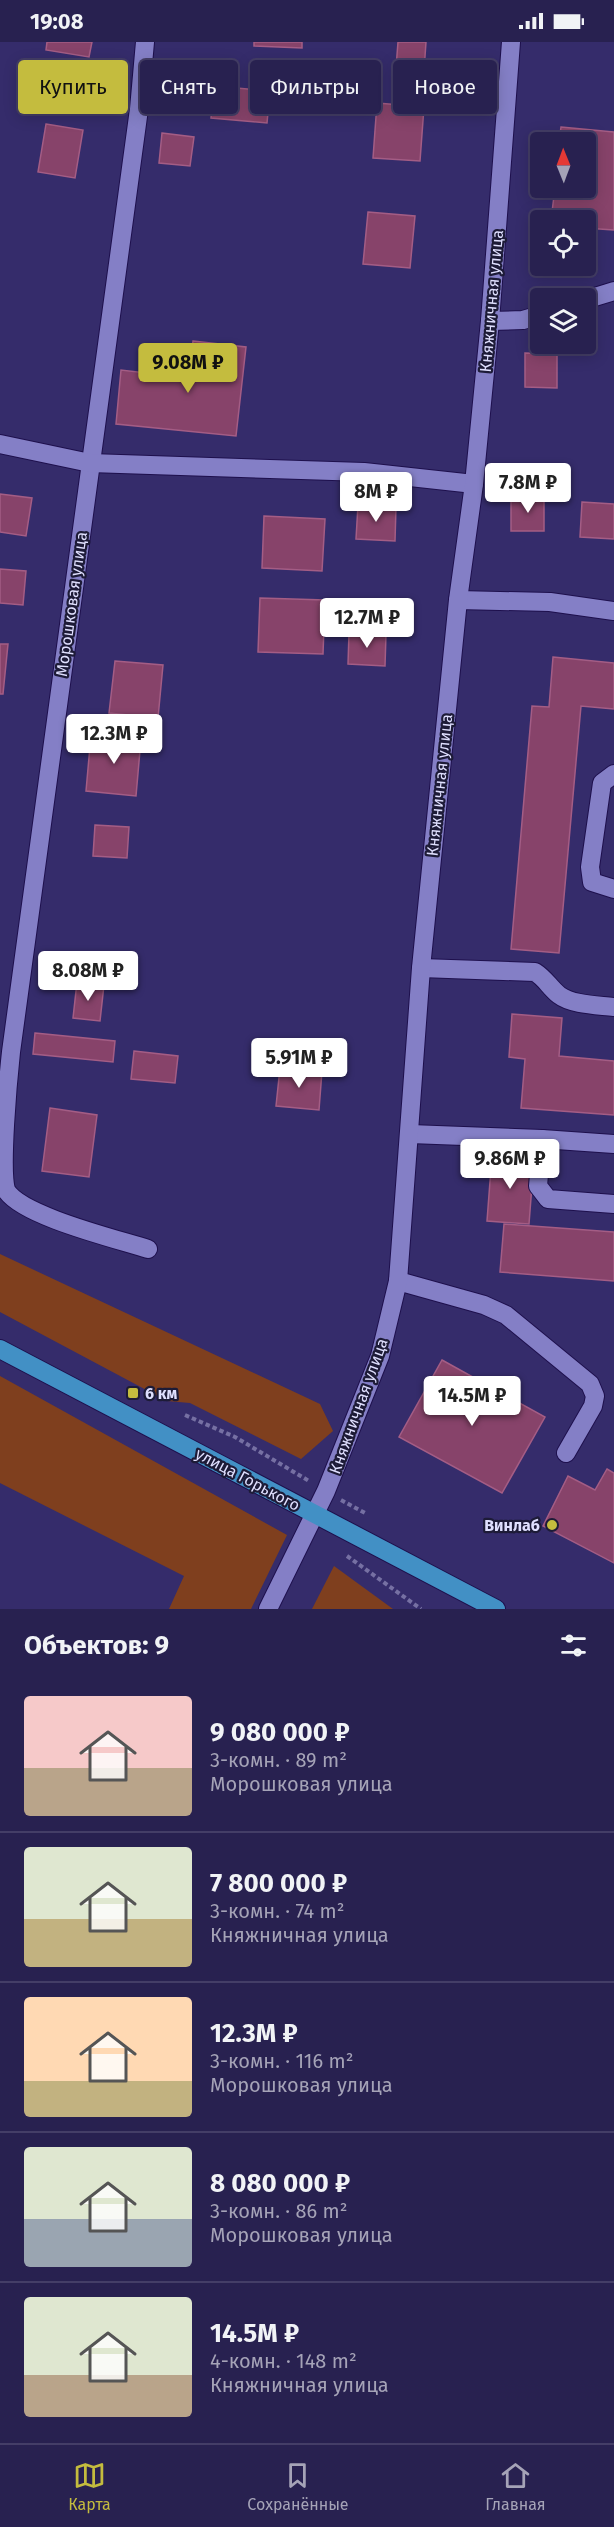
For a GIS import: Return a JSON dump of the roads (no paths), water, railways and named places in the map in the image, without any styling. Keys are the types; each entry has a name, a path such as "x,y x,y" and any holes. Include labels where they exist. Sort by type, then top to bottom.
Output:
{"main road":[{"name":"улица Горького","path":"0,1349 496,1609"}],"street":[{"name":"Морошковая улица","path":"145,42 139,109 13,1041 2,1131 1,1160 4,1188 13,1199 35,1212 148,1249"},
{"name":"Княжничная улица","path":"268,1609 326,1491 380,1356 398,1281 420,968 458,600 474,484 490,321 511,42"},
{"path":"596,297 614,291"},
{"path":"490,321 530,318"},
{"path":"0,444 90,463 364,472 474,484"},
{"path":"458,600 550,602 614,611"},
{"path":"614,774 602,783 590,867 592,882 614,889"},
{"path":"420,968 535,972 546,979 559,995 577,1001 614,1007"},
{"path":"410,1134 614,1144"},
{"path":"542,1139 538,1186 548,1199 614,1204"},
{"path":"398,1281 484,1305 506,1315 590,1384 595,1396 593,1406 566,1453"}],"place":[{"name":"6 км","path":"133,1393"},
{"name":"Винлаб","path":"552,1525"}]}
